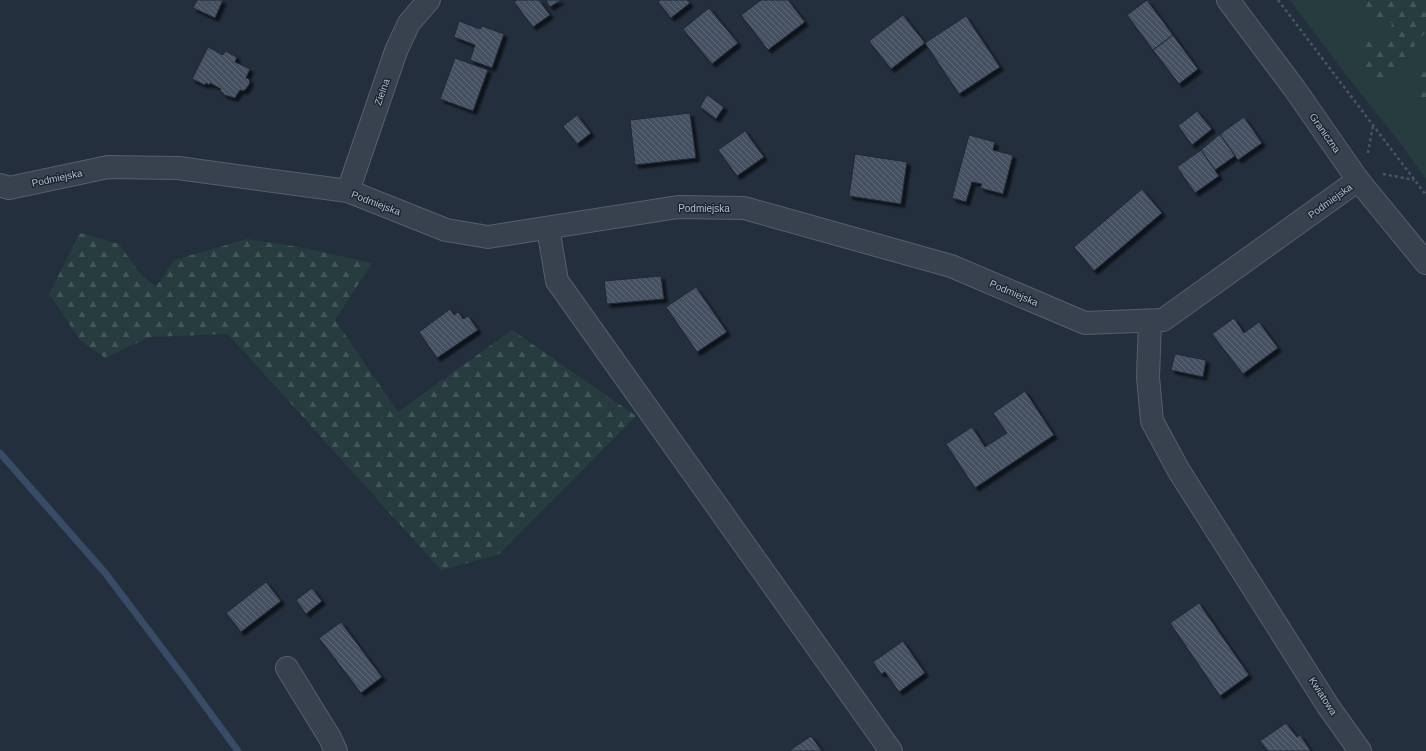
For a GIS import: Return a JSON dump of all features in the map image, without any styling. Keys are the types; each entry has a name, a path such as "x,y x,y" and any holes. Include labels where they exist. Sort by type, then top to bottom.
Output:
{"street":[{"name":"Zielna","path":"348,191 396,51 409,23 429,0"},
{"name":"Graniczna","path":"1228,0 1294,88 1358,180 1426,263"},
{"name":"Podmiejska","path":"0,185 9,188 108,167 178,168 348,191 446,230 488,237 678,207 744,208 951,266 1085,323 1163,320 1358,180"},
{"path":"548,228 557,280 891,751"},
{"name":"Kwiatowa","path":"1150,321 1148,378 1152,421 1179,471 1288,640 1328,706 1360,751"},
{"path":"287,668 330,738 336,751"}],"path":[{"path":"1278,0 1426,195"},
{"path":"1369,159 1368,153 1373,125"}],"green space":[{"path":"1290,0 1426,0 1426,179 1401,144 1347,76"},
{"path":"1365,0 1426,0 1426,31 1391,77 1376,81 1365,68 1362,54 1364,42 1389,39 1392,23 1368,19"},
{"path":"1426,70 1426,102 1422,99 1418,91 1418,82"},
{"path":"80,233 119,244 141,275 156,287 174,260 247,239 299,247 372,263 335,320 398,412 512,330 636,416 498,555 441,570 228,334 150,337 105,358 81,341 49,294"}],"building":[{"path":"197,0 223,0 215,18 193,8"},
{"path":"517,0 539,0 550,15 533,27 514,2"},
{"path":"546,0 561,0 550,7"},
{"path":"660,0 687,0 690,3 671,18 658,2"},
{"path":"761,0 788,0 805,22 768,50 741,15"},
{"path":"1147,0 1173,35 1153,50 1127,15"},
{"path":"709,8 738,43 712,64 683,29"},
{"path":"903,15 925,43 891,69 869,41"},
{"path":"966,16 1000,67 959,94 925,43"},
{"path":"459,21 480,29 482,26 504,34 492,68 470,60 475,45 454,37"},
{"path":"1173,35 1198,69 1179,84 1153,50"},
{"path":"208,47 223,55 225,51 237,57 235,62 250,69 246,78 249,79 250,83 246,89 243,91 240,90 235,98 224,95 220,91 221,89 210,83 209,85 206,83 205,85 192,79"},
{"path":"455,58 488,70 473,111 440,99"},
{"path":"707,95 724,107 716,119 700,107"},
{"path":"1197,111 1212,129 1192,145 1178,126"},
{"path":"690,113 696,158 635,165 630,120"},
{"path":"577,115 591,133 577,144 563,126"},
{"path":"1244,117 1262,143 1238,160 1220,134"},
{"path":"745,131 764,157 737,176 718,150"},
{"path":"1220,134 1235,156 1215,170 1201,150"},
{"path":"969,135 995,142 993,150 1013,155 1003,194 980,188 982,184 972,182 966,202 952,198"},
{"path":"1201,150 1219,176 1195,193 1177,167"},
{"path":"855,154 907,162 901,204 849,196"},
{"path":"1142,189 1162,213 1094,271 1074,247"},
{"path":"661,276 664,299 607,304 604,281"},
{"path":"696,287 727,332 697,352 666,307"},
{"path":"450,309 454,315 458,312 463,319 468,316 478,330 437,358 419,332"},
{"path":"1234,318 1244,333 1259,322 1278,348 1243,374 1212,334"},
{"path":"1175,354 1206,360 1203,377 1171,370"},
{"path":"1025,391 1054,435 975,488 946,444 972,427 985,447 1007,433 993,413"},
{"path":"266,582 281,601 241,632 226,613"},
{"path":"312,588 322,601 306,614 296,600"},
{"path":"1199,603 1249,675 1220,696 1170,623"},
{"path":"341,622 382,677 361,693 319,638"},
{"path":"903,641 925,673 899,692 885,672 881,674 873,662"},
{"path":"1286,723 1297,737 1300,735 1311,751 1268,751 1260,741"},
{"path":"811,736 822,751 789,751"}],"waterway":[{"path":"0,453 106,574 238,751"}]}
